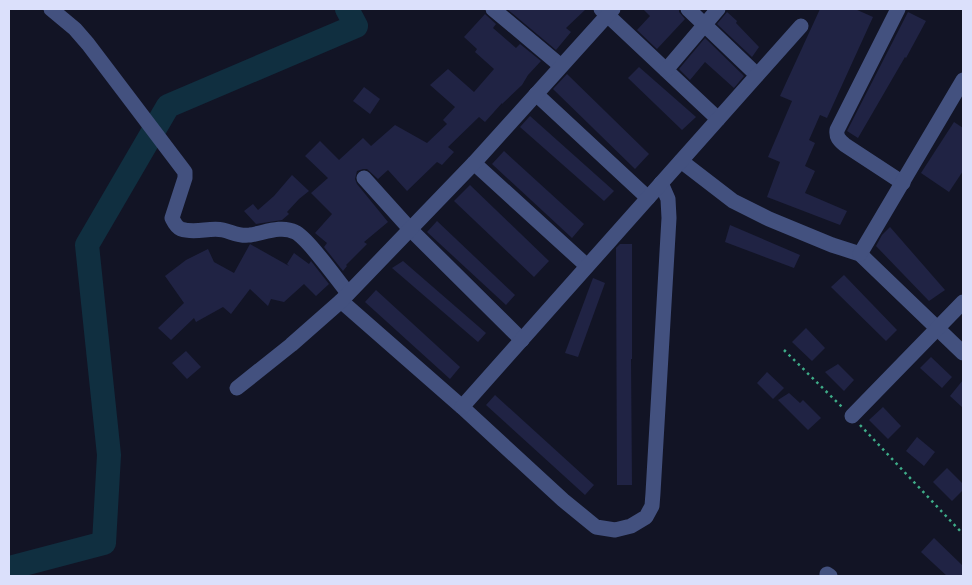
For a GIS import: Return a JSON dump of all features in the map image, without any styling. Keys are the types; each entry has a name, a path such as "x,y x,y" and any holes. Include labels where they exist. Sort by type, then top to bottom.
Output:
{"street":[{"path":"51,9 75,29 88,44 185,172 186,175 172,218 176,226 181,229 196,231 222,230 248,236 276,230 293,231 307,242 344,297 563,500 596,527 615,530 631,526 646,517 652,506 668,218 668,199 661,183"},
{"path":"493,9 561,66"},
{"path":"688,9 757,75"},
{"path":"666,70 718,9"},
{"path":"898,9 841,121 837,133 839,140 845,145 903,183"},
{"path":"237,388 291,345 344,297 474,163 608,11 718,119"},
{"path":"462,407 801,26"},
{"path":"860,254 963,80"},
{"path":"536,94 648,198"},
{"path":"682,161 733,201 769,219 832,245 860,254 963,353"},
{"path":"474,163 587,266"},
{"path":"364,178 410,229 522,340"},
{"path":"852,416 963,302"}],"path":[{"path":"784,350 852,416 963,534"}],"building":[{"path":"507,9 586,9 566,28 571,32 556,50"},
{"path":"643,9 679,9 679,12 685,19 657,49 637,30 650,16"},
{"path":"820,9 855,9 873,17 827,118 820,115 809,140 815,143 805,166 815,171 805,193 847,211 840,225 767,197 780,162 768,157 792,101 780,96"},
{"path":"727,12 759,47 752,57 717,24"},
{"path":"908,12 926,21 858,138 847,131"},
{"path":"485,14 496,24 493,28 516,48 520,44 541,61 528,75 522,85 485,122 479,117 448,147 454,152 442,165 437,162 407,191 388,170 378,179 367,169 357,171 355,179 357,184 388,222 364,242 367,244 346,265 343,271 324,247 327,243 315,233 332,214 311,193 328,178 305,156 320,141 339,160 363,138 371,146 395,125 427,143 447,124 443,120 455,107 430,85 448,69 474,92 494,69 475,52 477,49 464,37"},
{"path":"705,38 744,76 734,88 705,62 690,80 679,69"},
{"path":"639,67 696,117 682,130 628,78"},
{"path":"567,74 649,154 635,169 553,89"},
{"path":"364,87 380,99 370,114 353,101"},
{"path":"530,116 614,191 604,201 520,127"},
{"path":"954,122 963,128 963,171 949,192 921,173"},
{"path":"504,151 584,224 572,238 492,164"},
{"path":"292,175 309,191 299,199 287,212 289,214 282,220 256,224 244,211 253,204 258,210 274,196"},
{"path":"470,185 549,261 534,277 454,201"},
{"path":"437,221 515,295 506,305 427,232"},
{"path":"730,225 800,255 794,268 725,242"},
{"path":"890,227 945,290 929,301 876,246 882,235"},
{"path":"250,244 289,266 287,264 294,253 309,264 311,261 329,284 316,296 304,284 284,302 271,299 268,306 250,289 231,314 223,307 196,322 194,318 171,340 158,328 184,303 165,276 186,260 208,249 214,262 234,273"},
{"path":"620,244 632,244 632,485 617,485 616,248"},
{"path":"403,261 486,333 478,342 392,268"},
{"path":"844,275 897,330 886,341 831,287"},
{"path":"593,278 605,283 578,357 565,353"},
{"path":"376,290 460,367 450,379 365,302"},
{"path":"806,328 825,348 812,361 792,342"},
{"path":"186,351 201,367 187,379 172,363"},
{"path":"931,357 952,377 942,388 920,368"},
{"path":"838,364 854,380 844,391 825,372"},
{"path":"767,372 784,388 773,399 757,383"},
{"path":"963,380 963,408 950,396"},
{"path":"789,393 800,403 803,400 821,418 808,430 778,400"},
{"path":"495,395 594,485 585,495 486,405"},
{"path":"883,407 901,426 888,439 869,420"},
{"path":"917,437 935,452 924,466 906,451"},
{"path":"947,468 963,484 963,490 952,501 933,482"},
{"path":"934,538 963,566 963,576 947,576 921,552"}],"waterway":[{"path":"9,568 104,543 109,455 87,245 168,106 356,26 347,9"}]}
